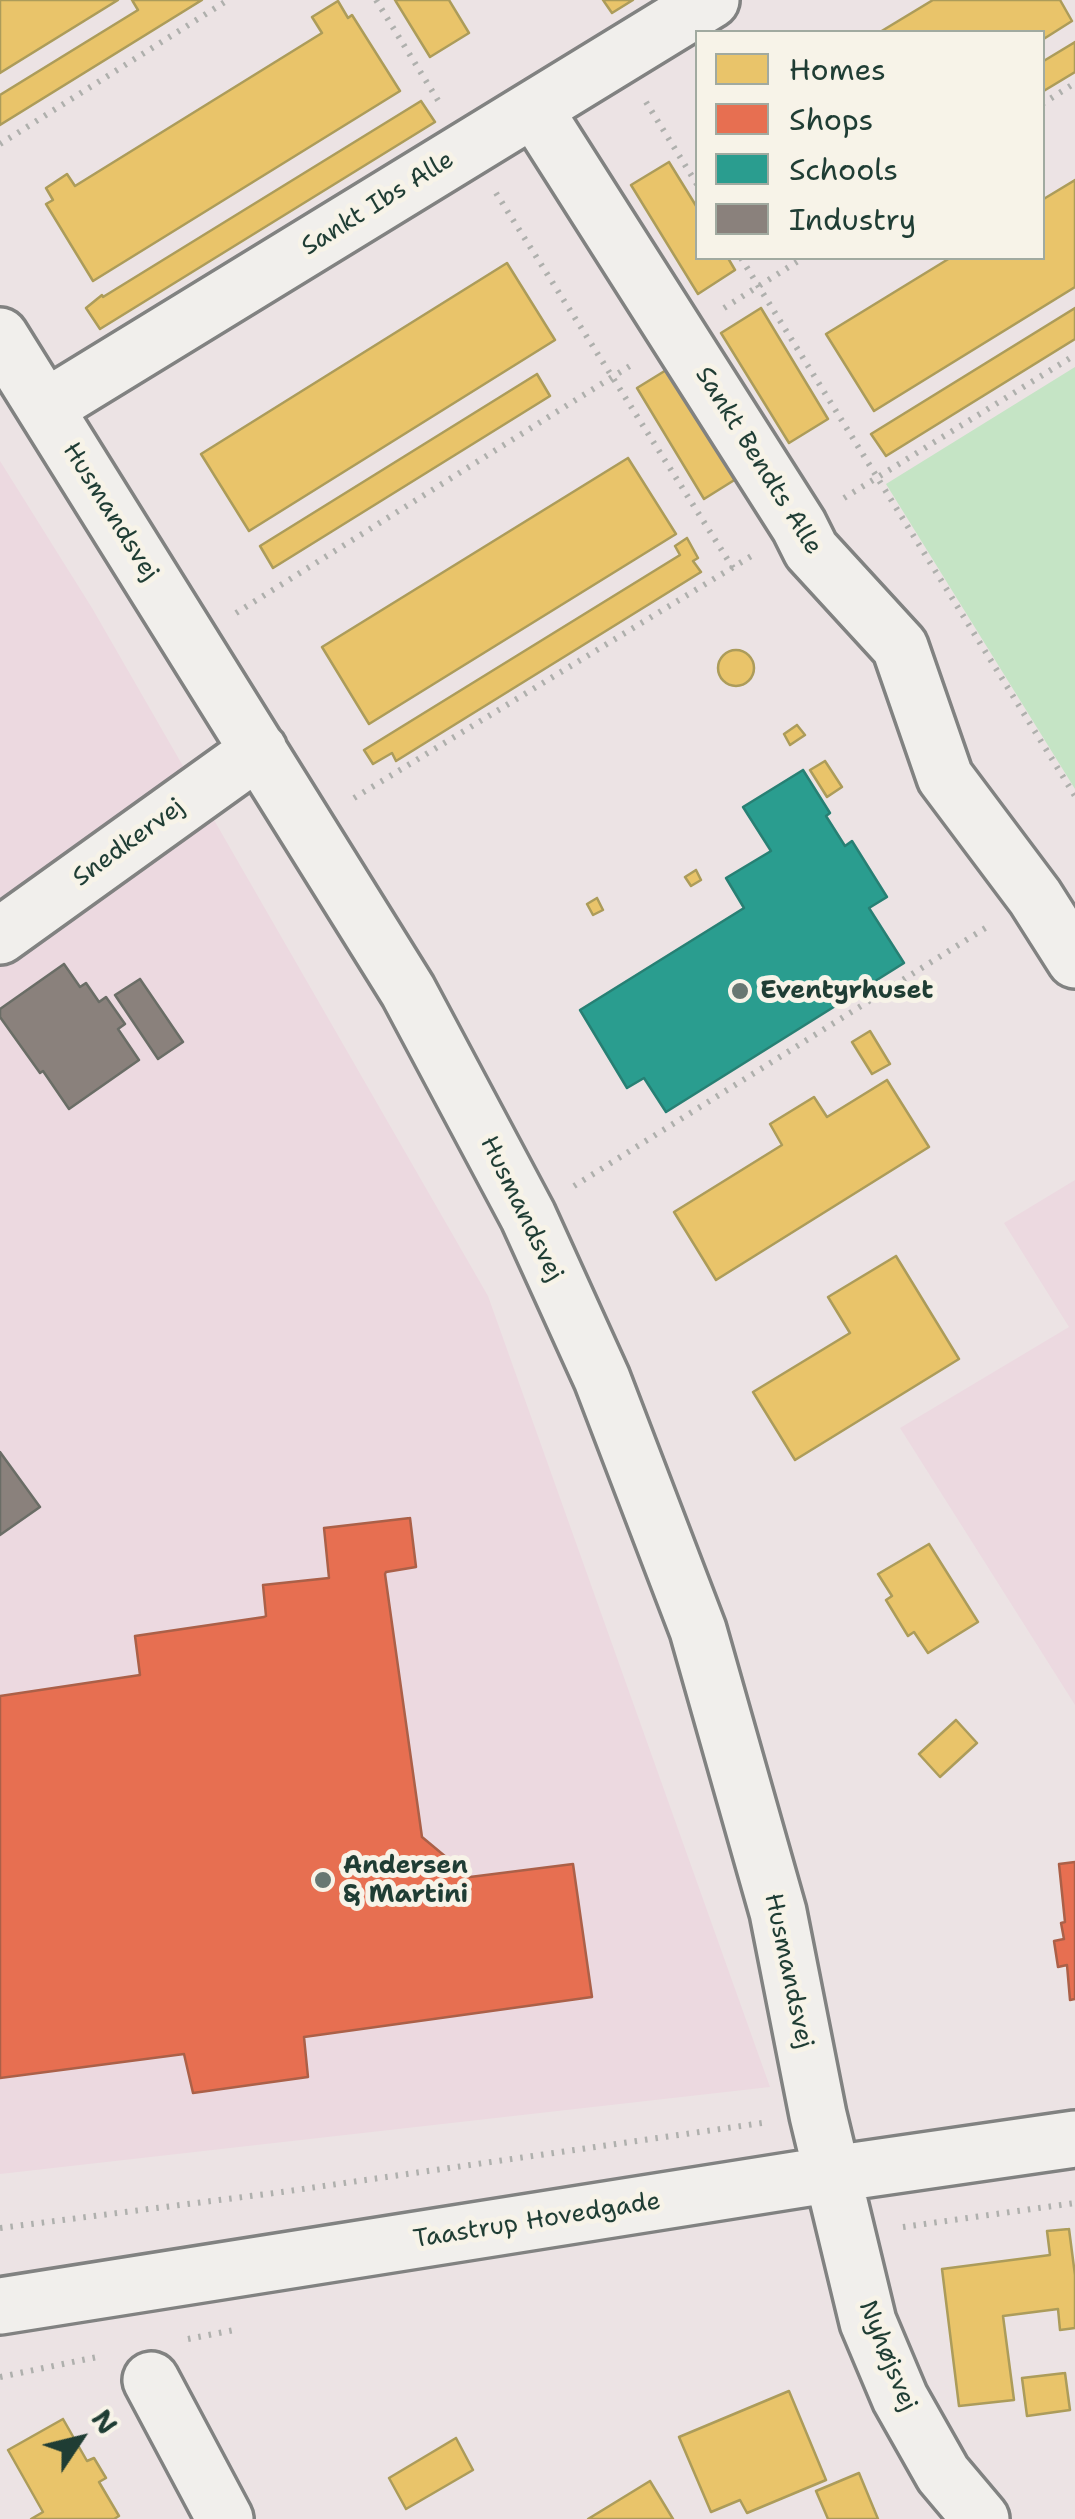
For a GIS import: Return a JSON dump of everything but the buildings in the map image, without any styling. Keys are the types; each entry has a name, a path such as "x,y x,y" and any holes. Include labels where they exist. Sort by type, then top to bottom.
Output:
{"street":[{"name":"Sankt Ibs Alle","path":"45,408 711,0"},
{"name":"Sankt Bendts Alle","path":"534,108 811,550 900,647 945,777 1034,896 1075,960"},
{"name":"Husmandsvej","path":"0,336 408,991 528,1216 602,1379 698,1630 778,1912 832,2174"},
{"name":"Snedkervej","path":"0,936 259,750"},
{"name":"Taastrup Hovedgade","path":"0,2306 1075,2139"},
{"name":"Nyhøjsvej","path":"832,2174 868,2322 900,2398 943,2474 981,2519"},
{"path":"151,2380 225,2519"}],"path":[{"path":"0,144 228,0"},
{"path":"376,0 733,568"},
{"path":"1045,102 1075,83"},
{"path":"742,260 1075,796"},
{"path":"190,642 800,260"},
{"path":"306,827 1075,355"},
{"path":"528,1216 1034,896"},
{"path":"0,2228 282,2192 818,2114"}],"shaded area":[{"path":"0,461 92,608 488,1296 770,2087 0,2174"},
{"path":"1075,1180 1075,1705 900,1428 1069,1327 1004,1223"}],"green space":[{"path":"1075,367 1075,789 886,484"}],"place":[{"name":"Eventyrhuset","path":"740,991"},
{"name":"Andersen & Martini","path":"323,1880"}]}
